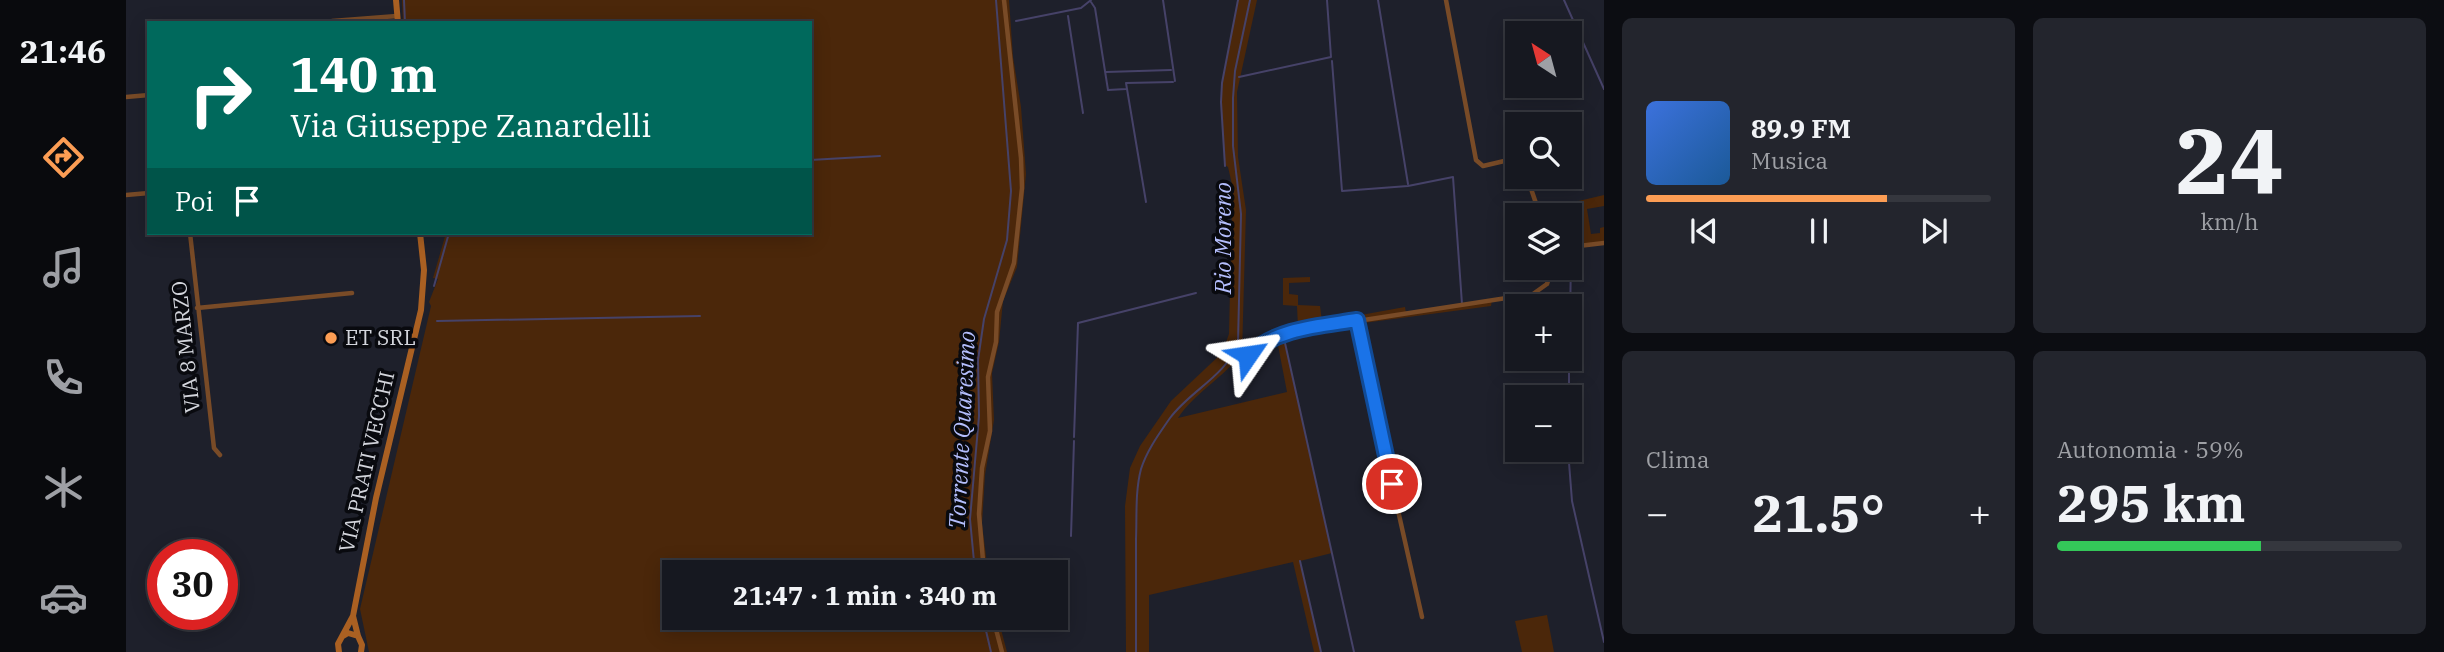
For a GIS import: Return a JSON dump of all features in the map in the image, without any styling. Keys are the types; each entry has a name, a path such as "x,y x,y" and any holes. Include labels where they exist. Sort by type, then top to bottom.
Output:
{"main road":[{"path":"396,0 398,19"},
{"name":"VIA PRATI VECCHI","path":"339,652 338,644 353,616 376,498 421,310 424,270 420,235"},
{"name":"VIA PRATI VECCHI","path":"353,616 362,651"},
{"path":"342,636 348,633 358,636"}],"street":[{"path":"983,560 979,514 982,468 990,431 988,377 996,342 997,312 1014,263 1022,188 1004,0"},
{"path":"1446,0 1476,160 1483,166 1505,161"},
{"path":"332,21 398,19"},
{"path":"126,97 147,95"},
{"path":"126,195 147,193"},
{"name":"VIA 8 MARZO","path":"190,235 214,448 220,455"},
{"path":"1582,246 1604,243"},
{"path":"1243,363 1255,349 1279,336 1299,330 1533,294 1544,288 1547,280"},
{"path":"197,308 352,293"},
{"path":"1357,320 1422,617"},
{"path":"996,630 1002,652"}],"shaded area":[{"path":"402,0 1009,0 1026,174 1017,267 1003,301 999,342 992,373 994,420 985,475 982,524 986,560 662,560 662,630 1001,630 1007,652 369,652 360,609 431,306 429,302 438,279 433,278 445,235 812,235 812,21 403,21"},
{"path":"1238,0 1257,0 1237,92 1238,157 1246,210 1242,354 1178,418 1287,392 1276,335 1298,327 1297,306 1283,305 1283,278 1310,277 1310,282 1289,283 1289,294 1298,295 1298,305 1320,306 1322,322 1405,307 1406,313 1492,300 1491,306 1356,324 1297,337 1285,343 1332,553 1300,561 1321,652 1314,652 1293,562 1149,595 1149,652 1126,652 1125,506 1130,468 1140,446 1171,401 1222,353 1229,334 1230,194 1234,193 1228,167 1225,165 1221,102 1222,83"},
{"path":"1604,195 1604,206 1587,209 1591,234 1600,233 1600,228 1604,227 1604,243 1582,246 1582,203 1570,203"},
{"path":"1547,615 1554,652 1522,652 1515,621"}],"waterway":[{"path":"404,0 405,21"},
{"name":"Torrente Quaresimo","path":"974,560 970,519 979,416 978,360 984,319 1007,240 1011,191 996,0"},
{"path":"1016,21 1081,8 1091,0"},
{"path":"1163,0 1175,81"},
{"path":"1225,166 1222,83 1238,0"},
{"name":"Rio Moreno","path":"1136,652 1137,504 1141,469 1170,418 1217,374 1238,343 1241,214 1233,146 1233,98 1235,71 1250,0"},
{"path":"1239,77 1331,57 1327,0"},
{"path":"1378,0 1408,184"},
{"path":"1564,0 1604,89"},
{"path":"1091,2 1095,8 1108,90 1126,89"},
{"path":"1068,16 1083,113"},
{"path":"1332,61 1342,191 1408,186 1453,177 1462,304"},
{"path":"1106,72 1171,70"},
{"path":"1146,202 1126,83 1173,82"},
{"path":"812,160 880,156"},
{"path":"434,286 448,235"},
{"path":"1570,294 1571,280"},
{"path":"1074,437 1078,323 1196,293"},
{"path":"437,321 700,316"},
{"path":"1285,343 1354,652"},
{"path":"1569,371 1569,385"},
{"path":"1071,536 1074,441"},
{"path":"1569,462 1572,501 1604,642"},
{"path":"1300,561 1321,652"},
{"name":"Torrente Quaresimo","path":"986,630 991,652"}],"place":[{"name":"ET SRL","path":"331,338"}],"route":[{"path":"1248,355 1270,340 1288,333 1357,320 1392,484"}]}
